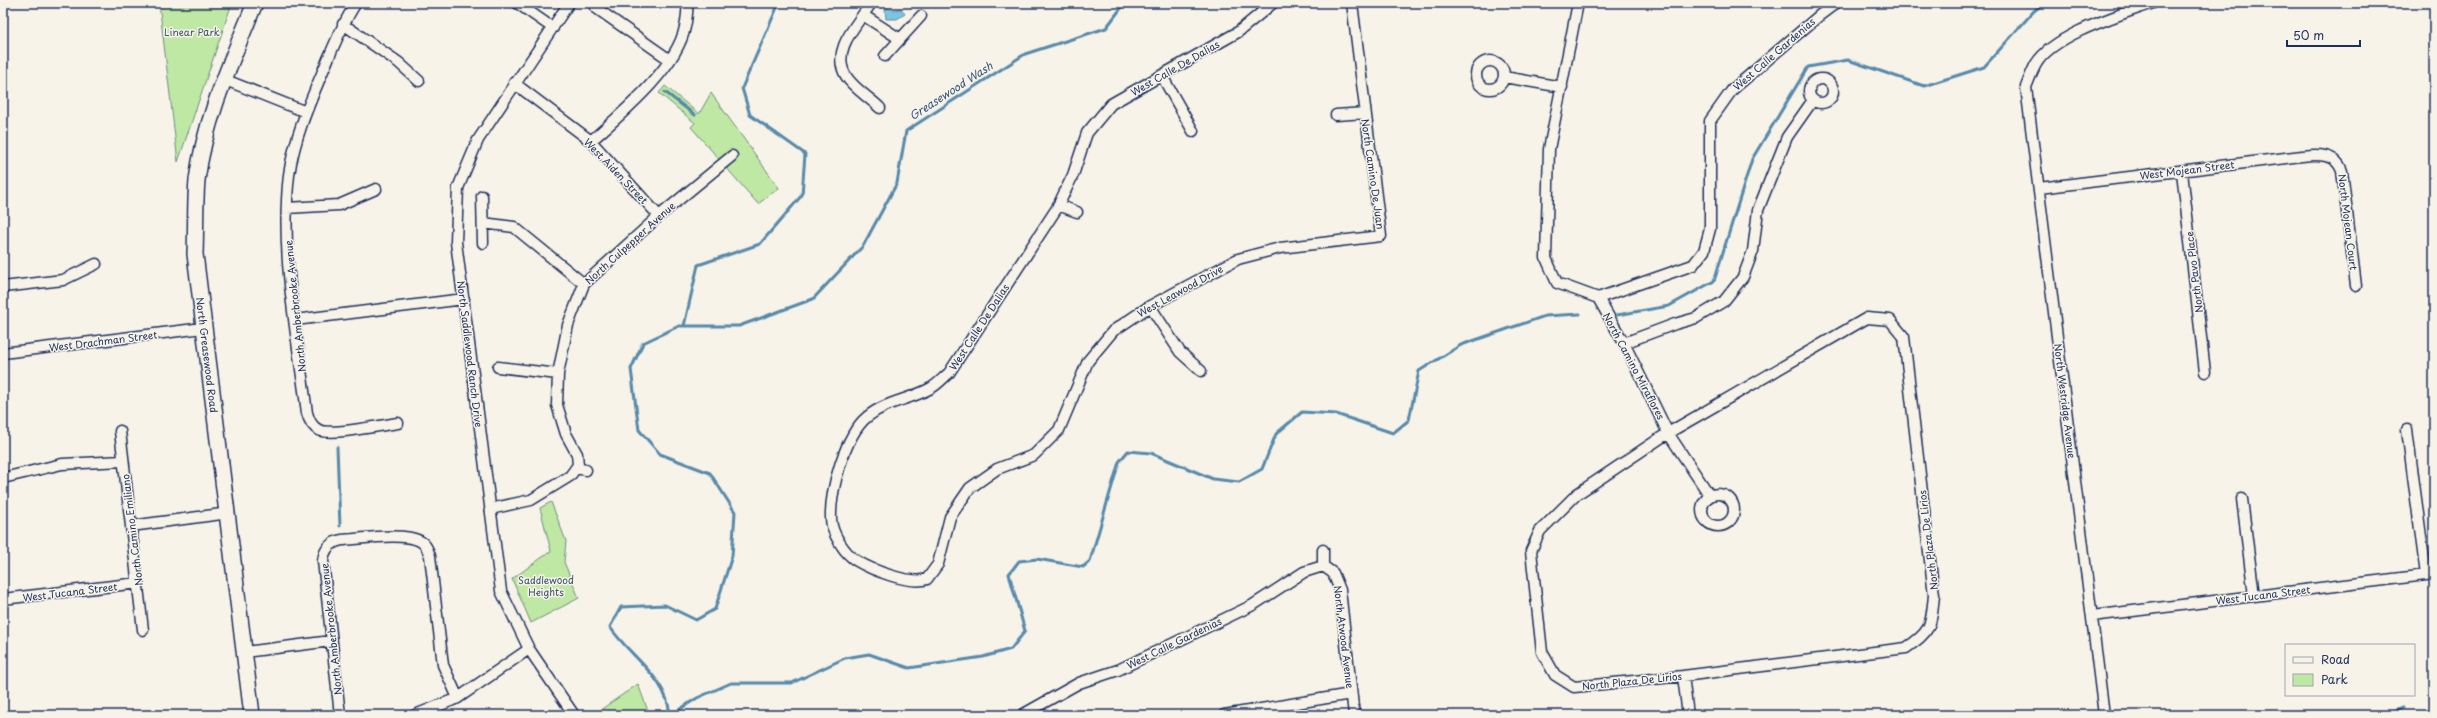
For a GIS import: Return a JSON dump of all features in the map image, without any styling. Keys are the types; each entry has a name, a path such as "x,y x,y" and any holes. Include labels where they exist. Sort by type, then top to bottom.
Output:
{"street":[{"name":"North Greasewood Road","path":"252,715 229,513 203,328 195,254 197,180 211,118 224,79 255,3"},
{"name":"North Amberbrooke Avenue","path":"356,3 343,24 306,112 289,173 287,208 288,258 307,413 313,430 331,432 398,423"},
{"path":"517,3 553,28"},
{"name":"North Saddlewood Ranch Drive","path":"569,3 514,83 478,140 458,188 456,242 501,591 529,649 574,715"},
{"path":"591,141 641,96 670,60 685,29 688,3"},
{"path":"872,3 842,47 842,67 846,77 880,108"},
{"name":"West Calle De Dalias","path":"928,583 870,569 851,558 838,539 831,519 836,479 850,440 866,417 894,401 931,388 949,373 1058,205 1073,175 1087,133 1111,104 1238,32 1272,3"},
{"name":"North Camino De Juan","path":"1352,3 1381,236"},
{"path":"1578,3 1549,149 1546,258 1557,283 1598,298"},
{"name":"West Calle Gardenias","path":"1598,298 1694,265 1704,251 1710,229 1710,121 1732,90 1836,3"},
{"name":"North Westridge Avenue","path":"2104,715 2026,87 2036,64 2052,46 2099,22 2153,3"},
{"path":"596,8 670,60"},
{"path":"863,16 900,39"},
{"path":"885,56 921,16"},
{"path":"343,24 398,62 419,81"},
{"path":"1162,76 1193,131"},
{"path":"1504,77 1562,87"},
{"path":"224,79 306,112"},
{"name":"West Aiden Street","path":"514,83 591,141 659,216"},
{"path":"1624,343 1675,324 1696,318 1724,301 1743,277 1753,250 1758,210 1787,138 1813,100"},
{"name":"North Camino De Juan","path":"1336,115 1365,113"},
{"name":"West Mojean Street","path":"2039,188 2182,172 2318,154 2334,160"},
{"name":"North Culpepper Avenue","path":"490,509 531,500 581,469 577,454 566,434 557,405 558,374 568,325 584,284 659,216 732,156"},
{"name":"North Mojean Court","path":"2334,160 2342,171 2356,286"},
{"name":"North Pavo Place","path":"2182,172 2206,372"},
{"path":"287,208 339,205 376,189"},
{"path":"482,196 483,243"},
{"path":"1058,205 1077,212"},
{"path":"483,223 514,228 584,284"},
{"name":"West Leawood Drive","path":"928,583 938,564 950,517 970,488 996,469 1034,455 1059,430 1088,361 1113,330 1150,306 1238,259 1280,248 1381,236"},
{"path":"3,287 63,280 96,264"},
{"name":"North Camino Miraflores","path":"1598,298 1624,343 1668,433 1710,496"},
{"path":"296,320 464,299"},
{"path":"1150,306 1180,352 1201,371"},
{"name":"North Plaza De Lirios","path":"1867,318 1890,320 1904,337 1934,595 1932,621 1924,636 1906,648 1683,676 1574,687 1554,675 1542,652 1531,551 1540,531 1577,494 1668,433 1867,318"},
{"name":"West Drachman Street","path":"3,353 203,328"},
{"path":"498,367 558,374"},
{"path":"2407,430 2430,574"},
{"name":"North Camino Emiliano","path":"120,431 144,630"},
{"path":"3,478 62,464 123,461"},
{"path":"2242,499 2254,596"},
{"path":"131,526 229,513"},
{"name":"North Amberbrooke Avenue","path":"340,715 323,562 326,546 342,540 407,537 425,541 430,556 443,665 458,698"},
{"path":"1323,550 1323,566"},
{"name":"West Calle Gardenias","path":"1022,715 1080,683 1118,670 1253,605 1304,572 1323,566"},
{"name":"North Atwood Avenue","path":"1323,566 1333,573 1340,590 1354,715"},
{"name":"West Tucana Street","path":"2092,616 2430,574"},
{"name":"West Tucana Street","path":"3,600 138,583"},
{"path":"245,652 331,641"},
{"path":"414,715 458,698 529,649"},
{"path":"1683,676 1688,715"},
{"path":"1224,715 1352,694"}],"green space":[{"name":"Linear Park","path":"159,3 232,3 178,162"},
{"path":"665,86 699,114 711,93 779,188 758,204 691,127 695,123 659,93"},
{"name":"Saddlewood Heights","path":"551,502 566,541 564,562 579,598 531,623 512,579 551,551 540,508"},
{"path":"638,684 648,711 647,715 593,715"}],"water":[{"path":"887,8 894,10 901,9 905,14 897,19 886,19 885,9"}],"waterway":[{"path":"684,326 698,265 760,244 802,195 805,154 750,115 742,88 779,3"},
{"name":"Greasewood Wash","path":"670,715 662,689 655,678 618,638 610,627 621,607 665,605 696,620 715,609 732,556 735,512 710,473 660,454 639,430 631,369 643,343 679,326 739,326 813,299 863,246 897,183 906,131 1025,54 1106,28 1125,3"},
{"path":"1617,315 1669,306 1714,281 1752,159 1808,67 1848,60 1924,86 1984,67 2034,11 2044,3"},
{"path":"665,92 695,115"},
{"path":"671,715 697,698 731,683 792,683 845,658 869,654 909,668 983,657 1011,649 1025,631 1009,574 1019,561 1037,559 1083,567 1090,561 1119,462 1128,451 1151,453 1213,479 1239,482 1262,469 1276,434 1302,412 1336,414 1393,433 1409,420 1419,371 1461,345 1545,316 1580,314"},
{"path":"337,447 340,526"},
{"path":"2385,715 2403,708"}]}
